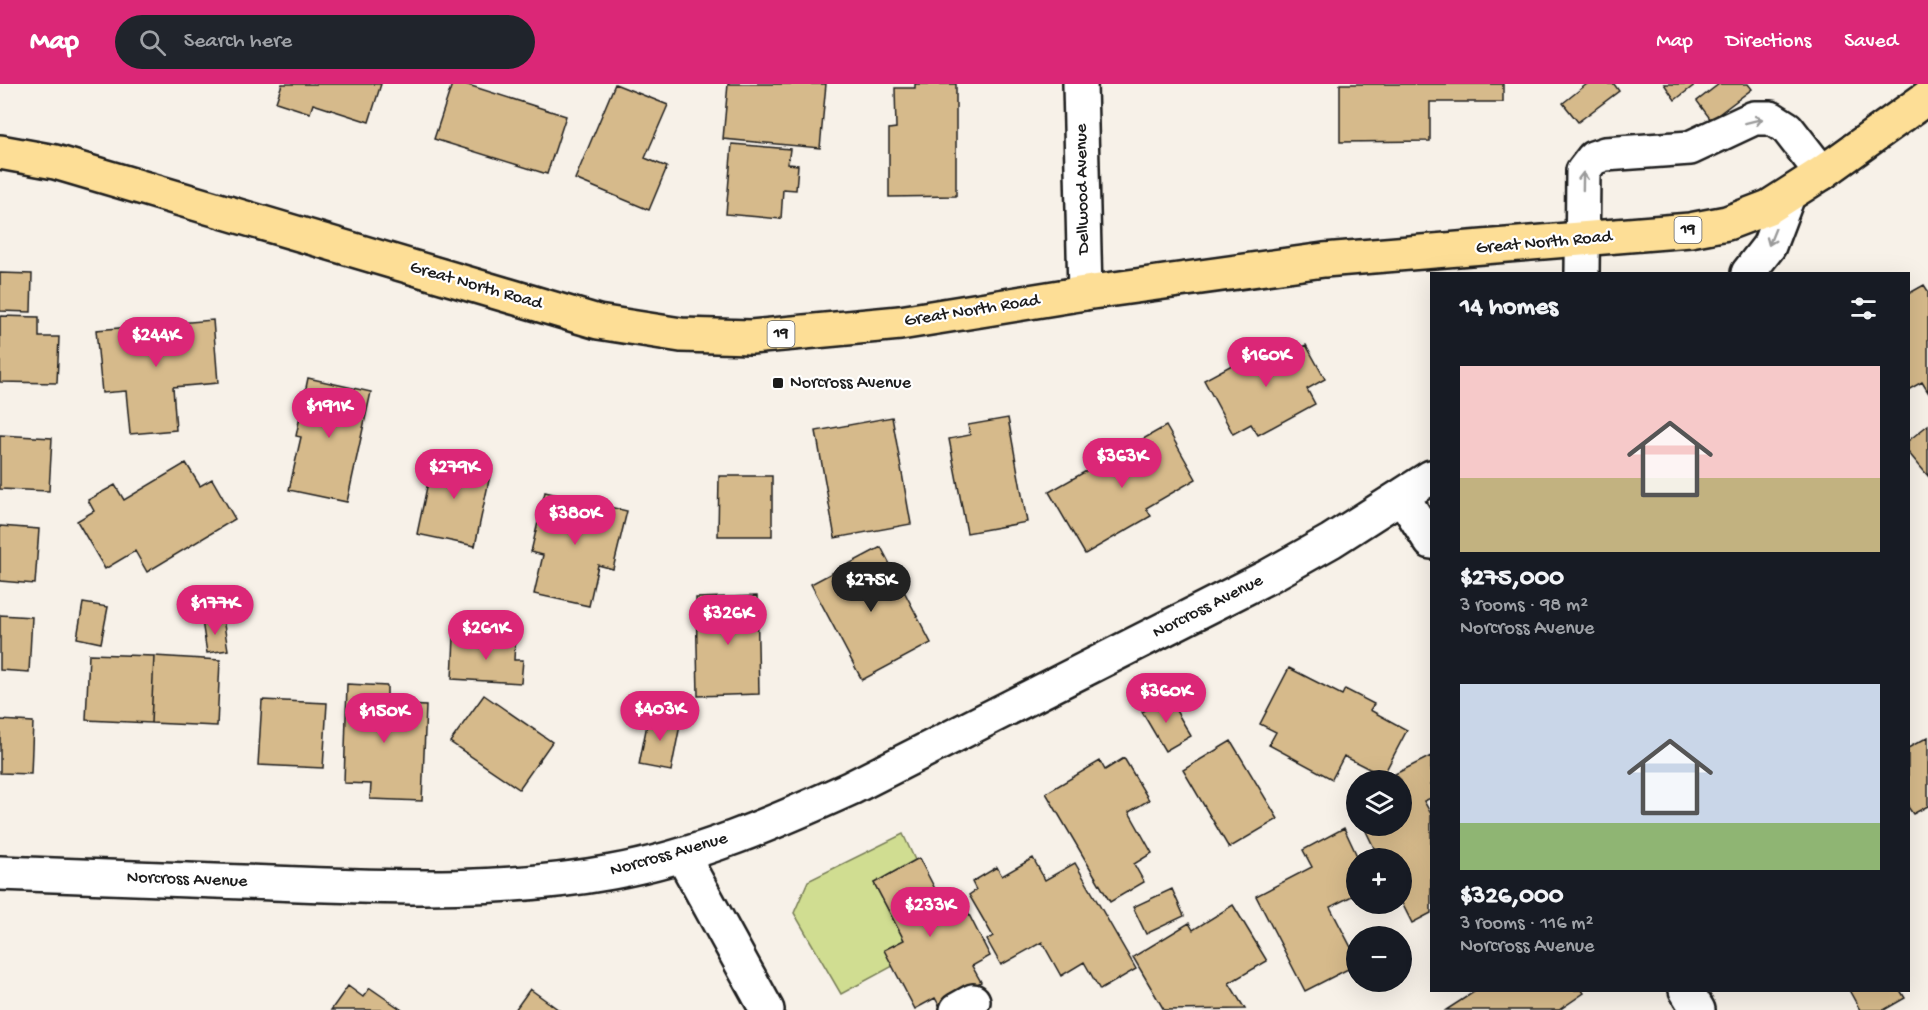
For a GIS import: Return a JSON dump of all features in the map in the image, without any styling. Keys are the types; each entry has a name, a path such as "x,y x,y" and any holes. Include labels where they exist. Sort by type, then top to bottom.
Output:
{"main road":[{"name":"Great North Road","path":"0,152 55,162 598,322 681,335 751,337 900,323 1085,293 1324,260 1582,240 1690,230 1727,223 1753,214 1788,196 1928,97"}],"street":[{"name":"Dellwood Avenue","path":"1080,84 1085,293"},
{"path":"1582,272 1583,171 1593,158 1605,154 1690,148 1754,118 1771,118 1787,128 1822,173"},
{"path":"1749,272 1769,246 1788,196"},
{"name":"Norcross Avenue","path":"0,873 444,888 554,881 613,872 682,855 787,817 851,788 1267,578 1430,478"},
{"path":"1402,496 1430,540"},
{"path":"682,855 767,1010"},
{"path":"1687,992 1698,1010"}],"green space":[{"path":"903,834 915,860 874,883 904,940 885,950 893,966 841,994 794,913 808,881"}],"building":[{"path":"282,84 381,84 369,122 313,104 310,113 276,102"},
{"path":"452,84 465,84 566,116 547,174 434,139"},
{"path":"615,84 668,105 645,158 667,167 649,210 575,179"},
{"path":"728,84 826,84 820,148 723,139"},
{"path":"915,84 956,84 956,196 889,197 889,129 896,128 895,88 915,88"},
{"path":"1340,84 1503,84 1503,102 1430,102 1430,141 1340,142"},
{"path":"1587,84 1614,84 1619,91 1578,122 1563,103"},
{"path":"1664,84 1696,84 1675,100"},
{"path":"1719,84 1748,84 1752,89 1711,120 1697,101"},
{"path":"732,144 790,149 788,164 798,165 796,190 783,189 781,219 726,214"},
{"path":"0,273 32,274 31,312 0,311"},
{"path":"1924,285 1928,291 1928,392 1922,382 1910,389 1910,293"},
{"path":"0,316 39,317 39,337 59,337 57,383 0,382"},
{"path":"213,320 218,383 173,387 176,430 130,434 126,391 102,393 96,330"},
{"path":"1280,339 1288,354 1306,345 1325,379 1307,389 1315,404 1258,435 1251,424 1233,434 1204,380"},
{"path":"308,378 371,392 347,502 289,490 301,437 296,436"},
{"path":"892,417 911,524 835,538 816,431"},
{"path":"1008,418 1027,522 967,533 949,439 970,435 968,425"},
{"path":"1928,425 1928,476 1910,454 1910,439"},
{"path":"1166,426 1196,479 1146,508 1151,516 1085,554 1049,492"},
{"path":"0,435 52,438 49,491 0,489"},
{"path":"434,454 492,466 475,546 417,534"},
{"path":"186,463 200,486 212,479 235,519 147,572 135,551 105,569 77,521 94,511 88,500 115,485 124,500"},
{"path":"719,476 772,476 772,536 718,536"},
{"path":"545,492 627,511 613,569 598,565 589,606 534,594 543,555 531,552"},
{"path":"0,526 39,529 35,584 0,581"},
{"path":"881,547 931,643 862,680 811,584"},
{"path":"757,596 759,694 698,696 696,598"},
{"path":"83,603 108,607 101,643 77,638"},
{"path":"0,615 32,617 29,672 0,670"},
{"path":"223,618 228,650 207,653 202,621"},
{"path":"454,637 515,641 514,660 523,660 521,683 452,679"},
{"path":"89,654 154,656 151,723 86,720"},
{"path":"154,656 220,660 217,726 151,723"},
{"path":"1289,668 1342,695 1345,689 1374,704 1370,710 1407,730 1386,770 1371,770 1344,756 1332,779 1269,745 1276,732 1260,724"},
{"path":"347,684 387,686 387,704 426,706 422,801 370,799 371,784 344,783"},
{"path":"484,695 552,742 519,789 450,742"},
{"path":"1168,697 1191,736 1165,751 1142,712"},
{"path":"262,700 327,703 323,768 258,765"},
{"path":"649,714 681,720 671,771 639,765"},
{"path":"0,720 33,722 31,774 0,773"},
{"path":"1928,737 1928,806 1913,814 1910,810 1910,747"},
{"path":"1231,741 1278,819 1229,848 1183,770"},
{"path":"1430,756 1430,798 1424,801 1430,812 1430,914 1412,923 1408,914 1412,914 1412,848 1374,848 1368,836 1412,836 1412,770 1403,770"},
{"path":"1124,758 1149,800 1129,812 1152,853 1134,864 1144,882 1110,902 1046,793 1100,761 1105,770"},
{"path":"1344,828 1353,848 1346,848 1346,899 1330,907 1346,938 1346,970 1305,991 1256,896 1312,867 1303,850"},
{"path":"919,858 944,906 960,897 990,956 972,966 981,982 939,1005 935,998 915,1009 884,950 904,940 874,883"},
{"path":"1033,858 1045,880 1075,863 1136,969 1100,990 1084,962 1061,976 1042,942 1001,965 987,940 993,936 969,895 976,890 972,882 997,867 1002,876"},
{"path":"1172,889 1184,916 1146,934 1133,907"},
{"path":"1233,905 1267,961 1229,983 1245,1009 1164,1010 1133,957 1189,923 1193,930"},
{"path":"348,986 363,997 370,988 402,1010 331,1010"},
{"path":"530,989 559,1010 515,1010"},
{"path":"1474,992 1584,993 1559,1010 1446,1010"},
{"path":"1850,992 1901,992 1905,998 1884,1010 1860,1010"}],"place":[{"name":"Norcross Avenue","path":"778,383"}]}
